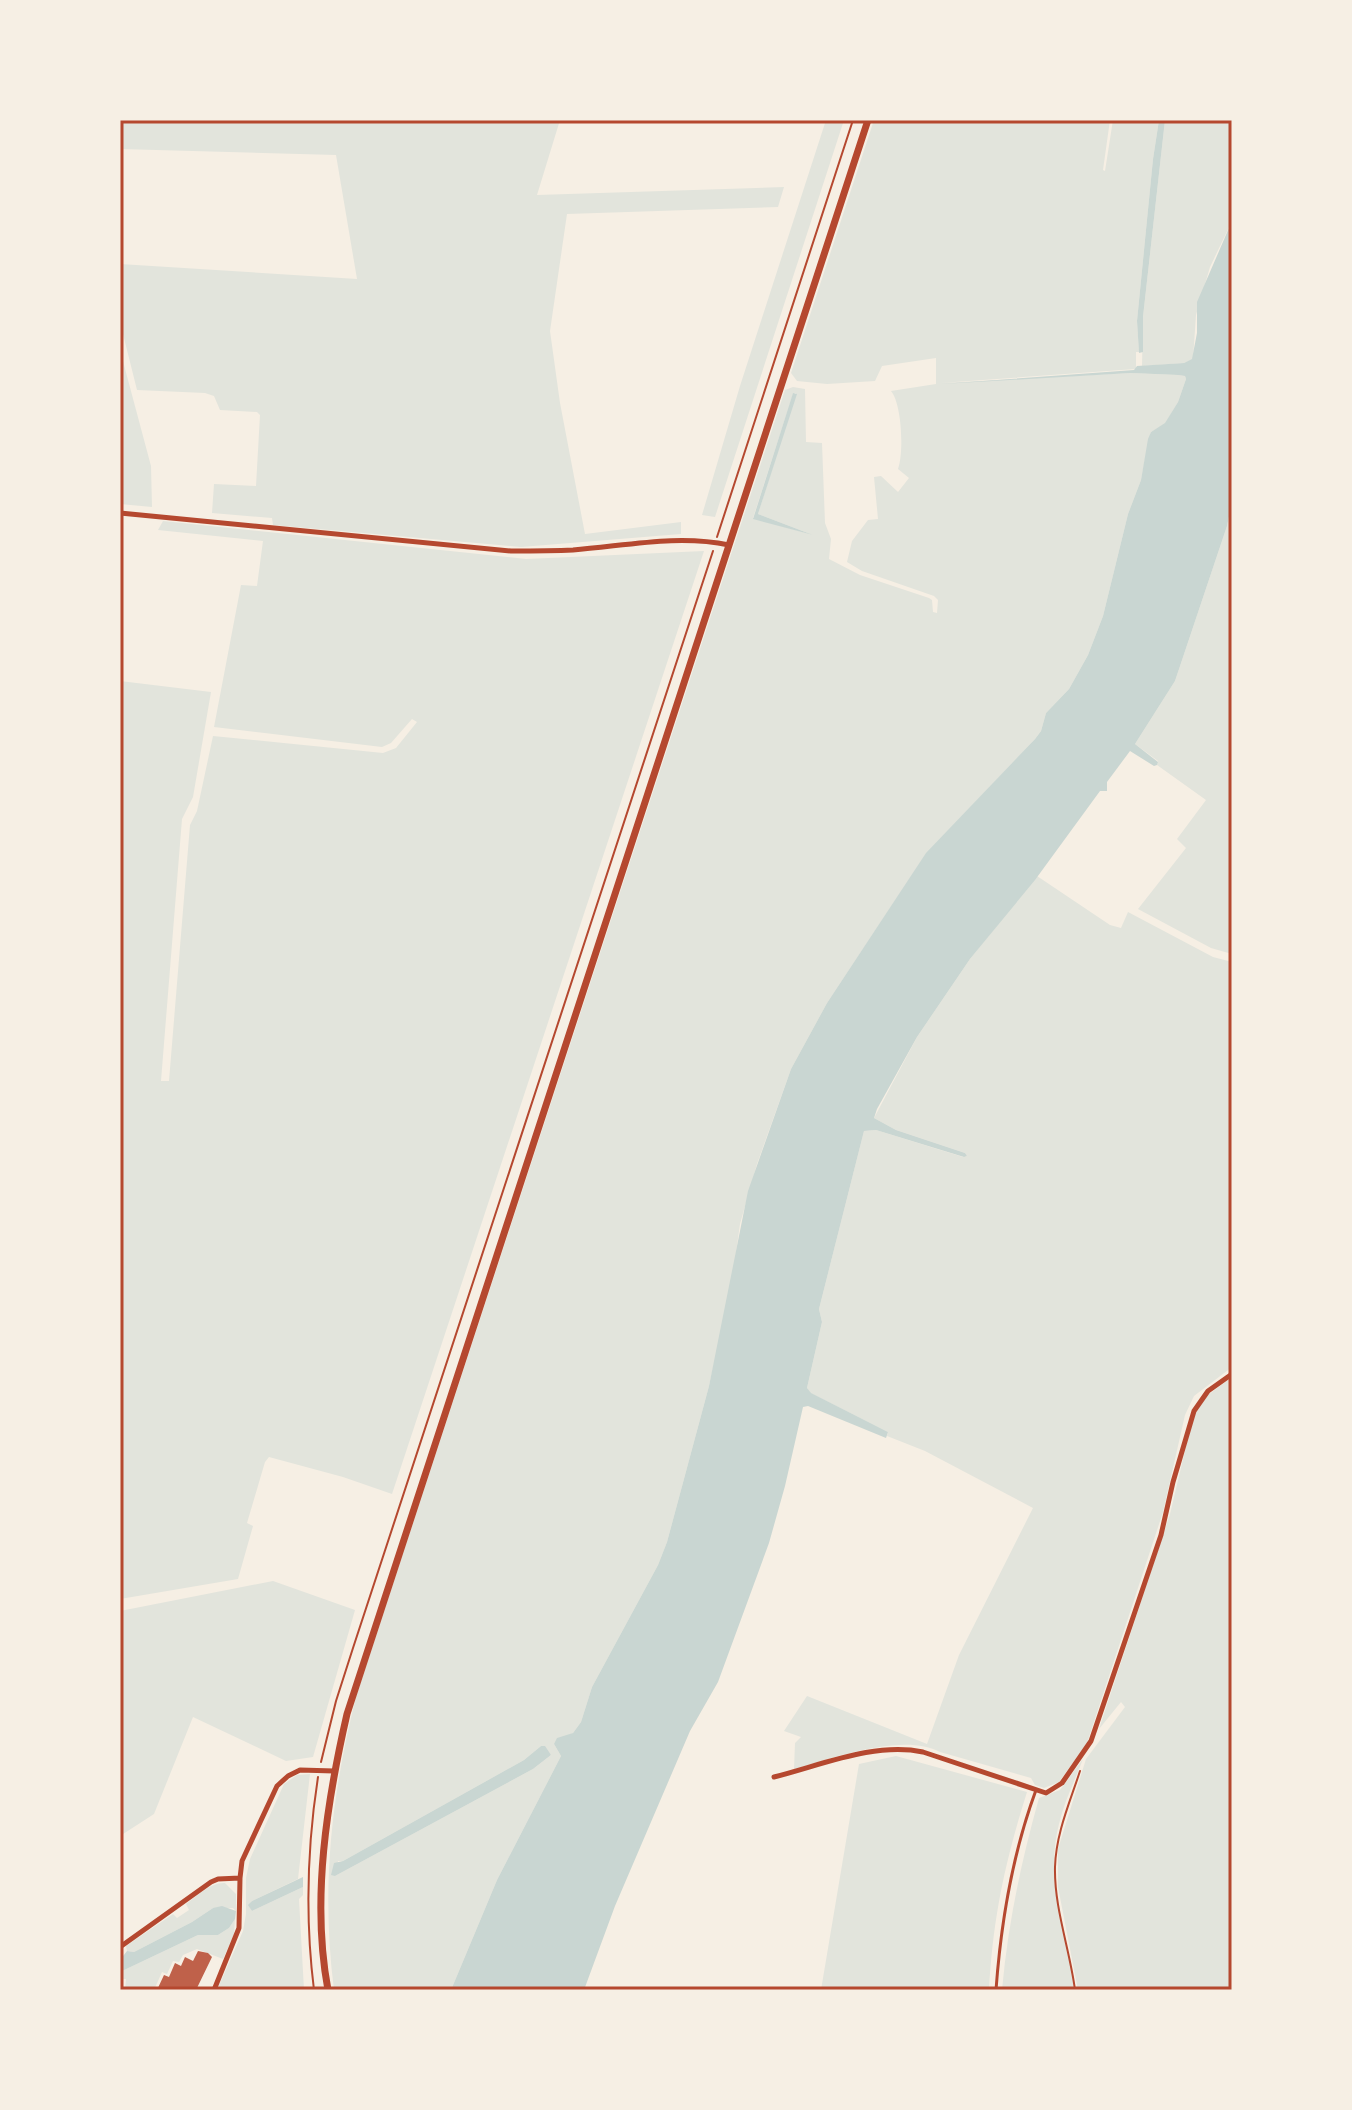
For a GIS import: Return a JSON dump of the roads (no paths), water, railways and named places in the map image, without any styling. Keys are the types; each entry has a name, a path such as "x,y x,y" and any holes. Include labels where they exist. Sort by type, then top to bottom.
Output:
{"main road":[{"path":"328,1990 322,1888 326,1826 347,1714 868,120"}],"street":[{"path":"120,513 511,551 570,550 680,540 729,545"},
{"path":"774,1777 882,1749 902,1748 923,1752 1046,1793 1059,1786 1091,1741 1161,1535 1194,1411 1208,1391 1232,1374"},
{"path":"214,1990 239,1928 242,1861 277,1786 293,1773 319,1769 334,1771"},
{"path":"120,1947 211,1882 240,1878"}],"lane":[{"path":"996,1990 1007,1892 1019,1838 1036,1790"}]}
